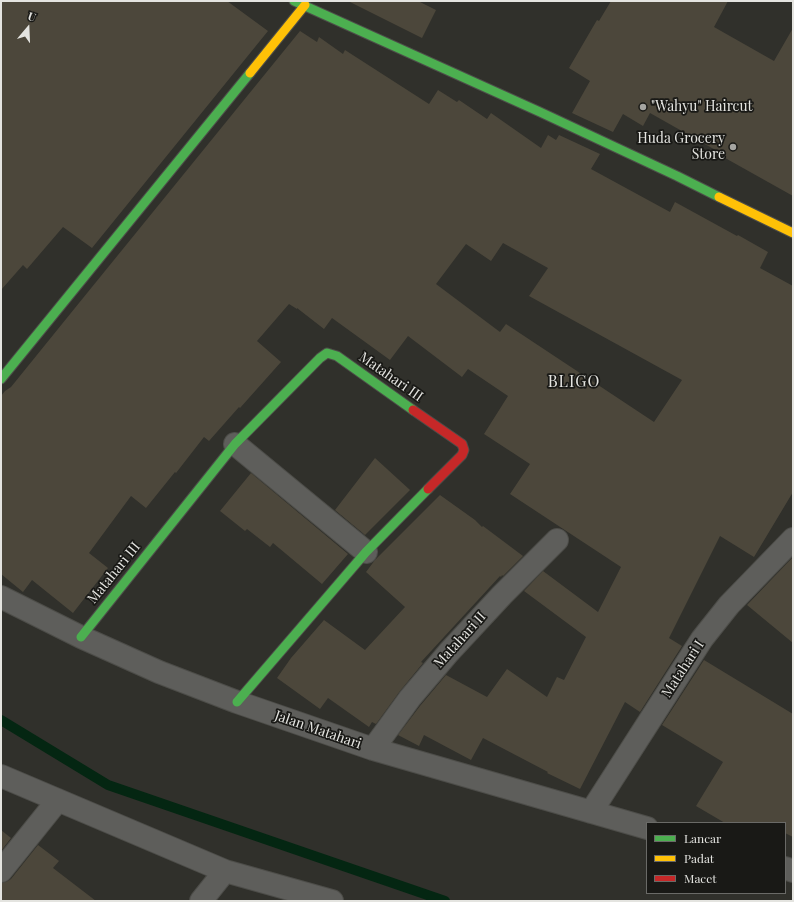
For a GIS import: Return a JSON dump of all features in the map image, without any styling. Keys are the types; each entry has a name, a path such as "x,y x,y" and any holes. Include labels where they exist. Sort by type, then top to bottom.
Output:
{"street":[{"path":"294,1 540,112 677,176 793,233"},
{"path":"1,379 305,5"},
{"name":"Matahari III","path":"81,637 235,444 320,358 327,353 337,356 462,444 464,450 462,455 366,552 237,702"},
{"path":"235,444 366,552"},
{"name":"Matahari I","path":"591,812 702,640 729,605 793,539"},
{"name":"Matahari II","path":"373,749 410,698 449,652 502,595 557,540"},
{"name":"Jalan Matahari","path":"1,597 81,637 159,672 237,702 373,749 646,828"},
{"path":"1,776 225,871 332,901"},
{"path":"1,872 58,800"},
{"path":"201,901 225,871"}],"building":[{"path":"1,1 227,1 268,31 92,248 63,227 27,269 23,265 1,290"},
{"path":"348,1 418,1 436,10 422,38"},
{"path":"611,1 728,1 714,27 774,61 793,28 793,196 718,154 719,152 650,113 643,126 623,114 613,132 572,113 590,81 569,68 597,20 599,21"},
{"path":"300,31 317,42 319,37 343,54 345,50 429,104 438,90 457,102 459,100 487,119 491,113 541,148 548,135 556,140 559,135 600,154 591,169 670,212 675,202 768,252 760,268 793,286 793,492 754,557 720,536 669,638 682,646 640,712 625,702 580,789 483,738 471,760 424,735 419,746 398,735 446,675 487,697 507,669 547,697 557,677 564,680 586,637 524,591 543,571 598,612 621,567 510,494 530,464 484,434 508,396 468,369 462,377 408,336 390,360 332,318 324,329 297,308 289,304 257,341 281,362 209,441 204,437 146,508 131,496 89,553 108,568 73,613 32,580 23,592 1,574 1,396 11,387","holes":["503,243 548,268 529,296 682,380 654,422 506,324 500,332 436,284 466,244 491,261"]},
{"path":"375,458 410,490 365,535 335,510"},
{"path":"251,473 348,554 322,584 273,543 270,547 247,529 245,531 220,511"},
{"path":"440,495 523,556 503,576 500,576 421,662 423,663 376,724 372,722 369,727 328,698 320,709 277,678 291,658 324,620 365,650 405,607 366,572 375,560"},
{"path":"793,557 793,643 747,605"},
{"path":"704,660 793,714 793,837 786,834 786,822 723,822 696,806 723,762 662,725"},
{"path":"1,830 11,838 1,851"},
{"path":"38,845 59,861 53,868 96,901 1,901 1,883 11,879"}],"waterway":[{"path":"1,720 108,785 445,901"}],"traffic: fast":[{"path":"294,1 540,112 719,197"},
{"path":"1,379 250,73"},
{"path":"81,637 235,444 320,358 327,353 337,356 413,410"},
{"path":"237,702 366,552 428,489"}],"traffic: slow":[{"path":"250,73 305,5"},
{"path":"719,197 793,233"}],"traffic: jam":[{"path":"413,410 462,444 464,450 462,455 428,489"}],"place":[{"name":"\"Wahyu\" Haircut","path":"643,107"},
{"name":"Huda Grocery Store","path":"733,147"}],"district":[{"name":"BLIGO","path":"574,382"}]}
